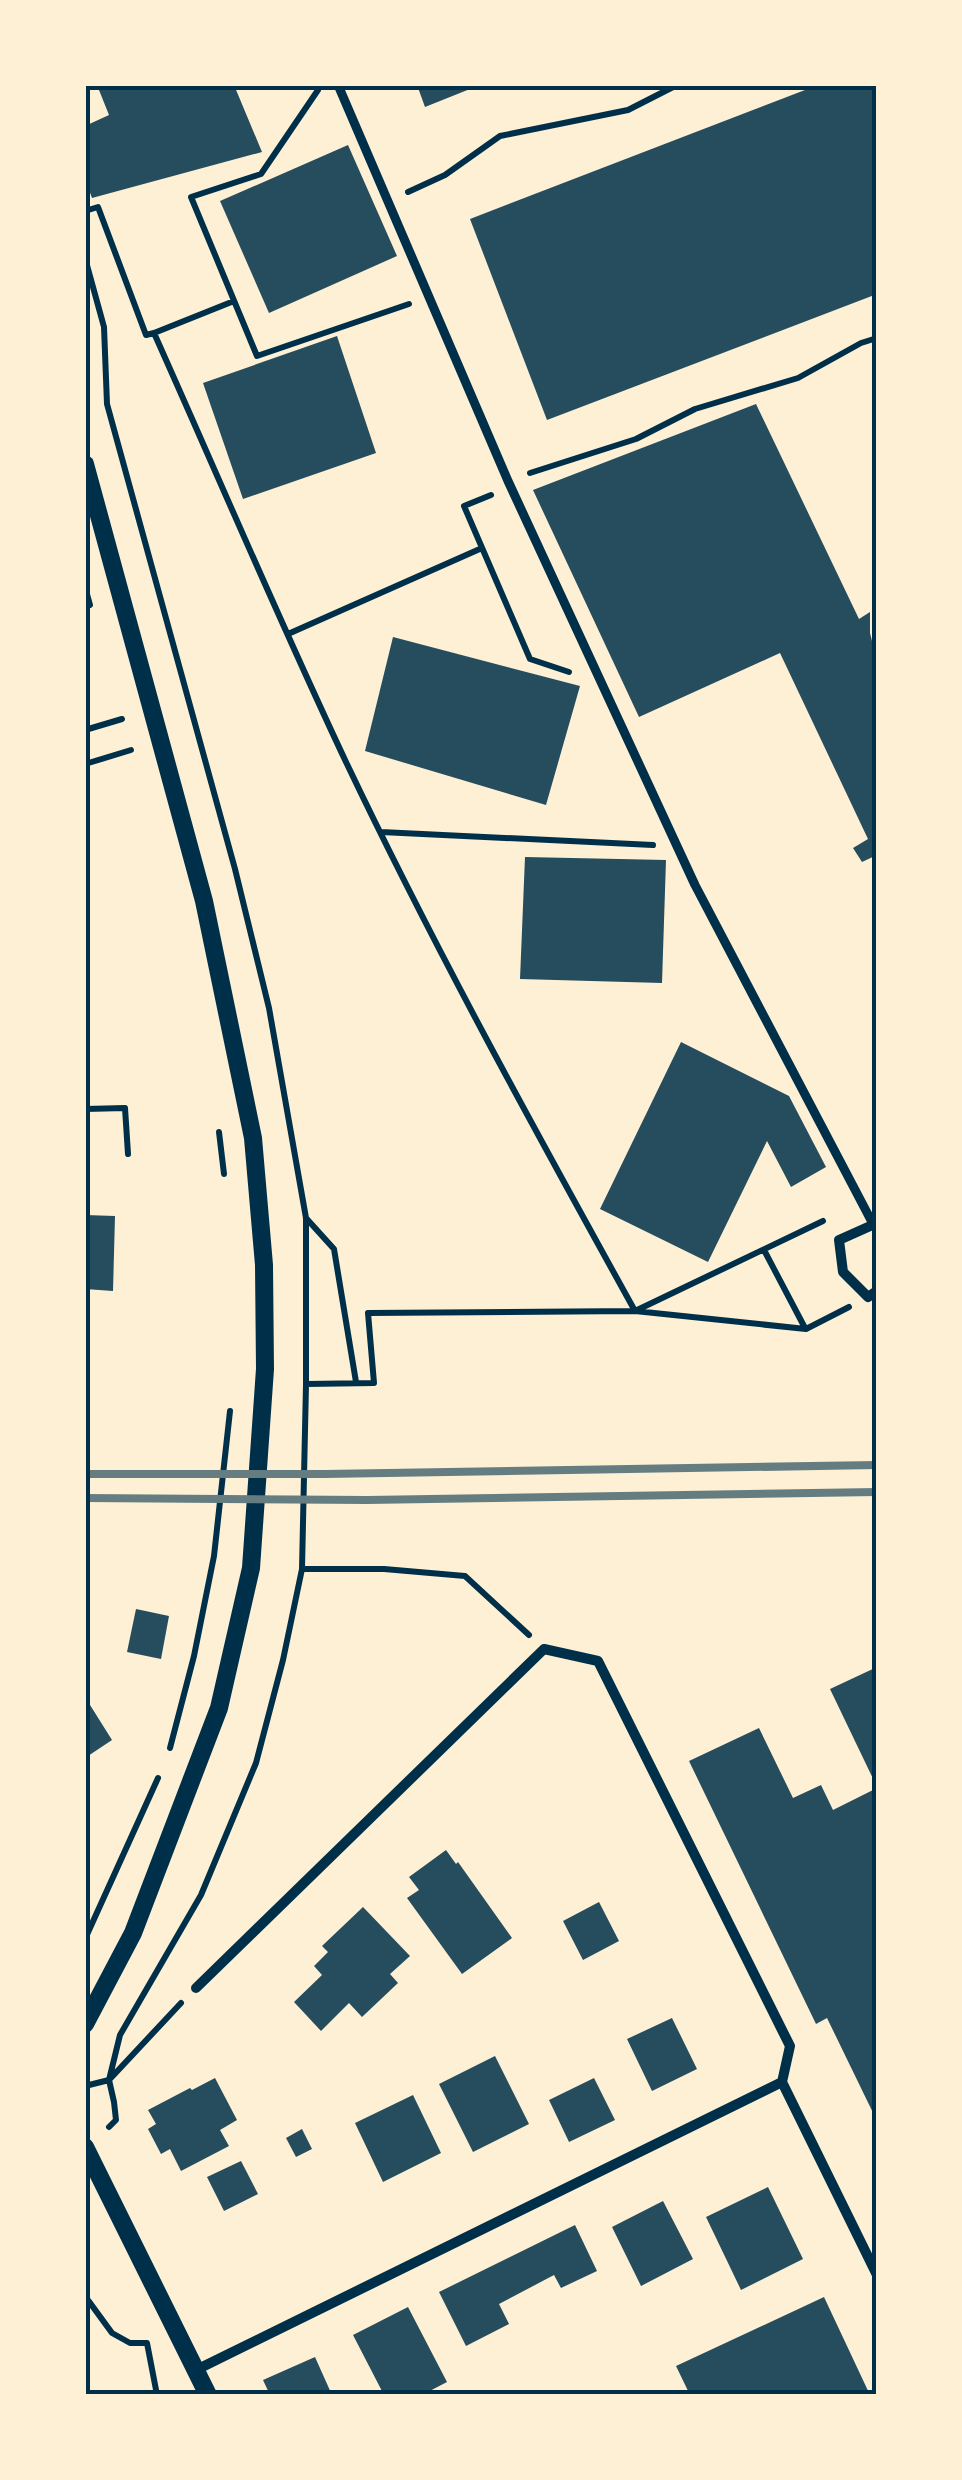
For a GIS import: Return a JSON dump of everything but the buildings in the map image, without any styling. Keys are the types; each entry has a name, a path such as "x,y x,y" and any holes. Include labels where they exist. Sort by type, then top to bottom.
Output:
{"street":[{"path":"338,85 509,484 695,885 860,1203 875,1224 839,1240 843,1272 874,1298"},
{"path":"85,464 204,901 252,1138 264,1265 265,1369 251,1568 219,1708 133,1933 85,2024"},
{"path":"196,1988 544,1649 598,1661 790,2046 782,2082 877,2275"},
{"path":"196,2370 782,2082"},
{"path":"85,2147 208,2395"}],"path":[{"path":"321,85 261,174 191,197 256,356 429,298"},
{"path":"389,200 445,175 500,136 628,110 677,85"},
{"path":"85,211 98,207 146,335 234,301"},
{"path":"85,258 104,327 107,404 236,869 269,1008 306,1218 302,1568 283,1660 256,1763 200,1896 120,2035 108,2080 116,2120 110,2127"},
{"path":"154,333 380,832 508,1083 636,1311"},
{"path":"602,683 530,659 464,506 509,484 636,438 695,409 798,378 861,342 877,338"},
{"path":"288,634 482,548"},
{"path":"85,588 90,606"},
{"path":"85,730 122,719 130,750 85,764"},
{"path":"380,832 677,846"},
{"path":"85,1109 125,1108 128,1154"},
{"path":"219,1128 225,1186"},
{"path":"636,1311 860,1203"},
{"path":"306,1218 334,1248 356,1382"},
{"path":"764,1250 806,1329"},
{"path":"306,1384 374,1383 368,1312 636,1311 806,1329 874,1298"},
{"path":"168,1756 214,1556 231,1404"},
{"path":"302,1568 384,1569 464,1576 544,1649"},
{"path":"85,1939 160,1774"},
{"path":"85,2086 108,2080 196,1988"},
{"path":"85,2296 112,2333 130,2343 147,2343 157,2395"}],"railway":[{"path":"85,1474 877,1465"},
{"path":"85,1498 367,1500 877,1492"}]}
